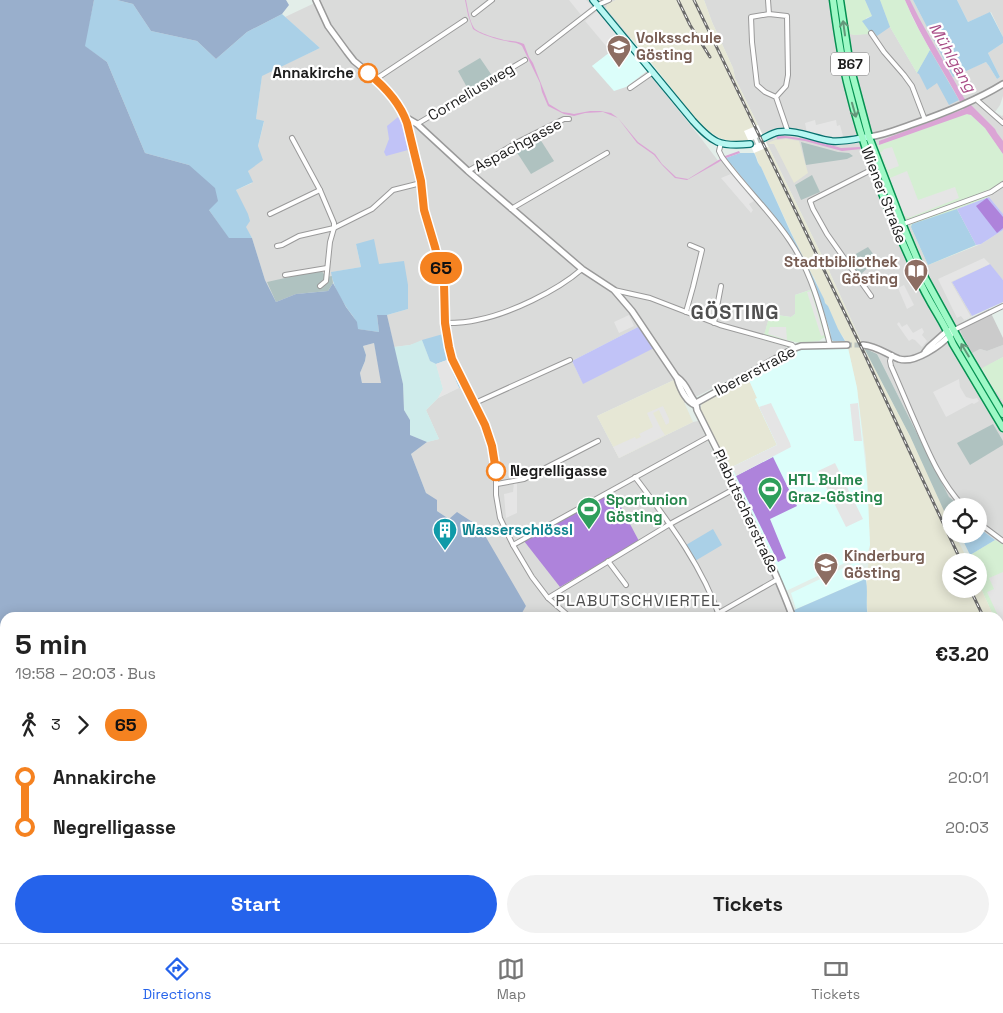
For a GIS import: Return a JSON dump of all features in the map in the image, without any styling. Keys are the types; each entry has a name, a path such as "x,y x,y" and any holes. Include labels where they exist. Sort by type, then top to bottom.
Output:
{"main road":[{"path":"593,0 706,136 724,144 750,144"},
{"name":"Wiener Straße","path":"833,0 844,69 866,138 950,332 953,344 1003,428"},
{"name":"Wiener Straße","path":"840,0 850,66 873,169 909,258 926,293 1003,414"},
{"path":"764,138 774,133 788,132 841,142 866,138"}],"street":[{"path":"316,0 328,26 347,52 354,61 376,79 392,96 405,117 421,183 424,210 444,283 445,323 452,359 475,403 492,446 500,518 532,577 548,598 564,612"},
{"path":"474,14 492,0"},
{"path":"538,52 598,6 609,0"},
{"path":"768,0 769,14"},
{"path":"776,97 786,86 788,75 788,16 769,14 751,17 752,42 758,85 765,92 776,97 788,132"},
{"path":"376,79 465,20"},
{"path":"872,33 884,52 912,86 925,120"},
{"name":"Corneliusweg","path":"417,124 525,60"},
{"path":"630,88 653,72"},
{"path":"866,138 890,132 961,106 1003,84"},
{"path":"977,98 1003,123"},
{"name":"Plabutscherstraße","path":"405,117 417,124 582,270 614,290 630,308 677,378 690,403 696,404 778,579 791,612"},
{"name":"Aspachgasse","path":"468,171 518,142 569,119"},
{"path":"292,138 320,190 334,223 326,281 320,286"},
{"path":"724,144 719,151 723,159 781,229 799,257 817,296 830,345"},
{"path":"511,209 607,153"},
{"path":"871,296 828,234 813,209 810,200 873,169"},
{"path":"277,246 300,235 334,228 372,209 393,190 421,183"},
{"name":"Wiener Straße","path":"903,224 991,192 1003,184"},
{"path":"270,214 320,190"},
{"path":"686,312 702,250 690,245"},
{"path":"285,275 327,268"},
{"path":"445,323 478,320 509,310 556,288 582,270"},
{"path":"714,323 721,286"},
{"path":"614,290 650,298 714,323 792,345 795,348"},
{"path":"863,345 877,347 900,359 916,358 934,348 950,332 1003,306"},
{"name":"Ibererstraße","path":"696,404 795,348 801,346 846,345"},
{"path":"892,355 891,366 925,443 941,476 956,498"},
{"path":"475,403 570,360"},
{"path":"513,545 710,436"},
{"path":"497,484 524,479 598,441"},
{"path":"635,477 670,524 707,584 718,612 778,579"},
{"path":"548,598 670,524 736,488"},
{"path":"987,529 1003,541"},
{"path":"608,561 626,585"}],"shaded area":[{"path":"0,0 94,0 85,46 107,62 145,153 189,165 215,188 218,201 209,210 229,238 252,238 265,280 276,302 296,294 328,291 333,283 346,307 357,322 358,329 379,332 377,315 387,315 403,384 404,410 410,420 410,435 427,442 411,454 426,493 437,500 437,511 449,519 457,512 480,527 526,606 522,612 0,612","holes":["374,343 381,383 362,383 360,373 366,355 363,346"]},
{"path":"94,0 117,0 133,4 151,31 197,41 216,59 247,32 282,14 320,48 262,76 256,119 264,121 258,146 263,160 248,171 253,182 236,190 248,214 250,221 246,227 252,238 229,239 209,210 189,165 145,153 107,62 84,46"},
{"path":"117,0 286,0 289,5 282,14 247,32 216,59 197,41 151,31 133,4"},
{"path":"321,0 616,0 606,8 631,38 592,66 626,87 647,71 719,162 726,158 782,226 800,253 815,285 810,290 795,295 795,314 791,317 770,314 763,340 786,346 787,350 684,403 674,380 597,416 619,458 698,421 780,591 787,612 522,612 526,606 449,519 437,511 426,493 411,454 427,442 439,439 426,410 438,398 462,386 449,358 443,335 410,345 394,347 387,315 408,309 379,264 356,244 361,267 332,272 333,283 276,302 265,280 252,238 245,227 236,190 252,183 248,171 258,146 264,122 256,119 262,75 320,48 285,17","holes":["638,327 645,334 583,383 572,361"]},
{"path":"465,0 471,22 476,30 497,38 524,44 549,104 562,112 574,114 600,111 611,113 618,118 603,112 574,116 564,114 548,106 540,83 522,46 489,36 473,29 468,15"},
{"path":"569,0 586,0 592,6 581,15"},
{"path":"616,0 704,0 733,68 735,78 830,272 864,348 910,436 942,505 942,543 959,543 964,553 942,553 942,598 985,598 992,612 868,612 866,591 870,544 866,458 857,388 844,338 837,329 828,306 814,277 811,275 748,140 729,141 705,129 606,8 607,4"},
{"path":"704,0 844,0 848,33 855,35 870,33 872,16 865,0 880,0 890,27 917,73 930,50 905,0 913,0 953,76 986,62 997,79 1000,77 988,53 1003,43 1003,96 995,112 1003,115 1003,154 990,136 937,124 878,146 904,215 910,222 928,265 981,244 1003,230 1003,280 990,265 952,282 972,316 958,324 972,352 980,349 987,351 1003,345 1003,357 982,369 1003,402 1003,544 987,534 987,498 949,498 877,354 864,348 826,264 735,78 733,68"},
{"path":"844,0 865,0 872,16 866,18 870,34 848,34"},
{"path":"865,0 880,0 890,27 877,36 873,31 870,32 862,21 872,16"},
{"path":"880,0 905,0 930,50 917,73 890,27"},
{"path":"905,0 910,0 964,98 995,129 1003,141 1003,154 985,128 971,115 967,114 879,145 879,141 964,109 918,28"},
{"path":"913,0 957,0 968,22 990,12 1003,37 1003,43 988,53 1000,77 997,79 986,62 953,77"},
{"path":"957,0 1003,0 1003,37 991,12 968,22"},
{"path":"597,11 623,42 611,52 585,21"},
{"name":"Volksschule Gösting","path":"623,42 647,71 626,87 614,91 592,66"},
{"path":"930,50 959,100 949,105 937,83 927,90 917,73"},
{"path":"480,58 493,77 469,91 458,71"},
{"path":"964,114 971,115 985,128 1003,154 1003,185 999,188 994,187 982,195 989,197 957,209 976,245 928,265 910,222 904,215 878,146"},
{"path":"398,117 402,125 408,150 386,156 384,152 389,139 387,126"},
{"path":"618,118 638,142 655,154 662,164 676,177 688,179 725,156 739,151 740,153 726,158 687,180 675,178 662,165 654,155 637,143"},
{"path":"815,120 816,125 836,120 837,126 840,125 843,136 832,137 807,133 805,123"},
{"path":"538,136 554,161 531,174 514,148"},
{"path":"776,136 806,139 841,148 860,147 861,149 842,151 805,141 786,138 777,139"},
{"path":"787,139 799,141 808,173 794,183 774,144 767,143"},
{"path":"801,142 849,153 853,156 847,159 806,165"},
{"path":"892,147 899,166 888,170 881,153 884,149"},
{"path":"740,153 754,153 791,233 845,341 833,341 831,339 815,285 800,253 782,226 726,158"},
{"path":"907,171 918,200 955,187 959,198 907,217 904,215 890,178"},
{"path":"731,174 754,201 749,204 753,210 751,213 721,178"},
{"path":"812,175 820,192 801,200 795,185"},
{"path":"1003,185 1003,214 989,197 981,195 994,187"},
{"path":"989,197 1003,214 1003,230 981,244 976,245 957,209"},
{"path":"987,198 1003,217 1003,228 997,233 976,206"},
{"path":"957,209 976,245 928,265 911,227 912,224"},
{"path":"374,239 379,264 404,261 408,285 408,309 387,315 377,315 379,332 357,329 355,319 336,289 331,272 361,267 356,244"},
{"path":"868,247 877,259 859,276 847,259"},
{"path":"984,258 990,264 951,282 971,317 964,320 961,316 957,318 938,279"},
{"path":"990,264 1003,280 1003,302 972,316 952,282"},
{"path":"321,270 326,277 332,276 333,283 328,291 296,294 276,302 267,282"},
{"path":"815,285 830,331 830,337 819,341 800,343 764,335 770,314 791,317 795,314 795,295 810,290"},
{"path":"904,285 914,305 907,309 898,288"},
{"path":"811,291 824,335 821,336 807,292"},
{"path":"989,309 1003,338 1003,345 987,351 980,349 972,353 958,324"},
{"path":"629,315 634,326 619,333 614,322"},
{"path":"899,322 902,327 907,324 913,333 922,328 924,332 922,335 927,341 922,347 915,340 909,341 897,324"},
{"path":"638,327 654,348 583,384 572,361"},
{"path":"770,327 786,327 787,340 768,334"},
{"path":"443,334 449,358 463,386 459,388 447,360 436,364 430,361 422,340"},
{"path":"422,340 430,361 436,364 443,389 438,398 426,410 439,439 427,442 410,435 410,420 404,410 403,384 394,347 410,345"},
{"path":"374,343 382,384 362,383 360,373 366,355 363,346"},
{"name":"HTL Bulme Graz-Gösting","path":"848,348 857,388 867,478 870,545 868,552 784,592 729,474 733,471 732,467 777,445 755,399 757,398 748,378 802,349"},
{"path":"864,348 877,354 950,498 942,498 942,506 910,436"},
{"path":"1003,357 1003,402 982,368"},
{"path":"447,360 459,388 438,398 443,389 436,364"},
{"path":"748,378 757,398 755,399 777,445 729,469 700,411 702,403"},
{"path":"959,379 960,387 966,397 977,398 979,401 946,417 933,392"},
{"path":"674,380 693,422 619,458 597,416"},
{"path":"771,403 791,447 736,476 732,467 777,445 759,407"},
{"path":"858,403 862,441 854,441 850,404"},
{"path":"663,406 669,423 666,425 659,410 653,413 665,435 619,458 613,447 635,437 636,439 641,437 639,434 653,427 647,413"},
{"path":"993,424 1003,441 1003,445 970,465 957,443"},
{"name":"HTL Bulme Graz-Gösting","path":"773,457 797,506 770,519 786,558 778,562 736,476"},
{"path":"835,463 863,519 846,527 818,471"},
{"path":"517,482 517,513 506,518 504,494 513,492 514,483"},
{"name":"Sportunion Gösting","path":"613,492 639,541 560,587 524,541"},
{"path":"713,529 722,545 695,561 686,545"},
{"path":"987,534 995,540 973,553 969,553 964,543 987,543"},
{"path":"995,540 1003,544 1003,612 992,612 985,598 987,598 987,553 973,553"},
{"name":"Kinderburg Gösting","path":"858,561 865,577 863,580 796,609 791,593"},
{"path":"1003,572 1003,612 996,612 987,592 994,589 989,578"},
{"path":"865,577 868,612 792,612 792,611 863,580"}],"pier":[{"path":"758,125 768,147 754,153 744,131"}],"tunnel":[{"path":"750,144 764,138"},
{"path":"847,345 863,345"}],"railway":[{"path":"678,0 690,25 710,57"},
{"path":"694,0 864,353 957,553"},
{"path":"974,598 981,612"}],"bus line":[{"name":"65","path":"368,73 392,96 407,123 421,181 424,210 444,283 445,323 452,359 485,425 492,446 496,471"}],"place":[{"name":"Volksschule Gösting","path":"619,68"},
{"name":"Annakirche","path":"368,73"},
{"name":"Stadtbibliothek Gösting","path":"916,292"},
{"name":"Negrelligasse","path":"496,471"},
{"name":"HTL Bulme Graz-Gösting","path":"770,510"},
{"name":"Sportunion Gösting","path":"589,530"},
{"name":"Wasserschlössl","path":"445,551"},
{"name":"Kinderburg Gösting","path":"826,586"}],"district":[{"name":"GÖSTING","path":"735,312"},
{"name":"PLABUTSCHVIERTEL","path":"638,600"}],"water label":[{"name":"Mühlgang","path":"953,57"}]}
